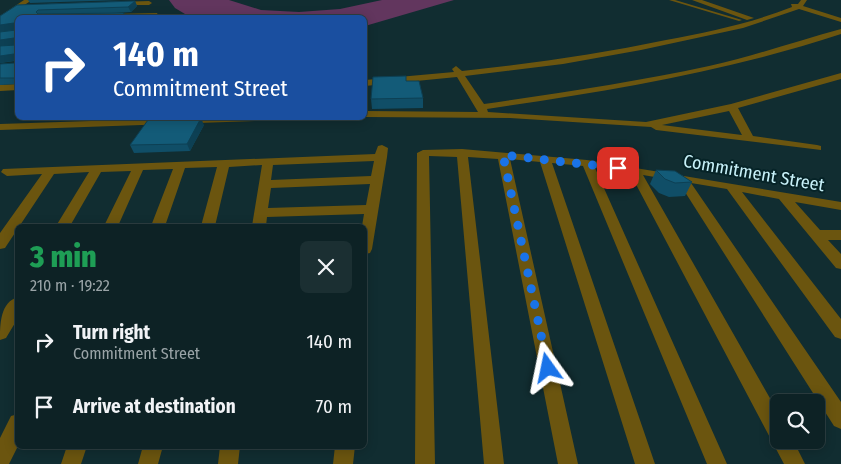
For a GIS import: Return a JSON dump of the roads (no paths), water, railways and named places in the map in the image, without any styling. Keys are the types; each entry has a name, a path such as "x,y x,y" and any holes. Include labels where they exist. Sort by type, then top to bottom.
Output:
{"street":[{"path":"0,18 29,0"},
{"path":"695,0 750,18"},
{"path":"111,4 149,2 156,15"},
{"path":"367,78 457,72 597,51 750,18 792,2 802,3 841,20"},
{"path":"367,83 561,62 642,48 733,28 802,3"},
{"path":"18,7 37,6"},
{"path":"0,18 15,18"},
{"path":"482,111 636,84 795,48 841,31"},
{"path":"457,72 482,111"},
{"path":"646,125 732,107 823,83 841,76"},
{"path":"0,88 15,87"},
{"path":"0,95 15,95"},
{"path":"732,107 750,140"},
{"path":"367,114 482,111 646,125 817,148"},
{"path":"0,127 119,120"},
{"path":"7,172 268,161 382,152 367,233"},
{"path":"462,152 494,464"},
{"name":"Commitment Street","path":"425,464 422,153 462,152 587,163 841,206"},
{"path":"503,155 568,464"},
{"path":"545,160 645,464"},
{"path":"268,161 260,220 372,209"},
{"path":"209,224 224,163"},
{"path":"587,163 717,464"},
{"path":"159,224 180,165"},
{"path":"111,224 139,166"},
{"path":"64,224 97,168"},
{"path":"0,244 51,170"},
{"path":"634,170 770,418"},
{"path":"682,178 841,419"},
{"path":"265,184 377,180"},
{"path":"731,186 841,332"},
{"path":"783,196 841,264"},
{"path":"816,235 841,235"},
{"path":"0,333 15,308"},
{"path":"0,460 15,429"},
{"path":"71,464 76,449"},
{"path":"148,464 152,449"},
{"path":"228,464 230,449"},
{"path":"343,464 345,449"},
{"path":"787,449 795,464"}],"lane":[{"path":"671,0 740,20"}]}
